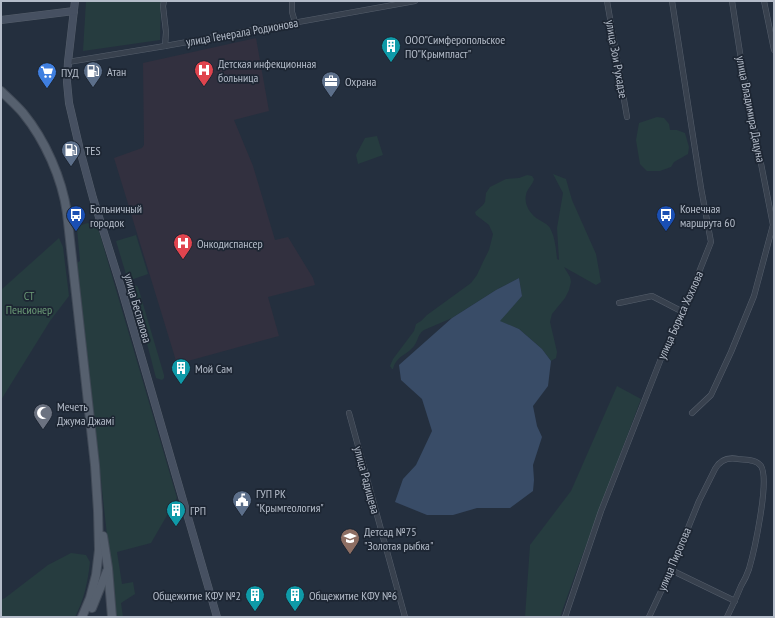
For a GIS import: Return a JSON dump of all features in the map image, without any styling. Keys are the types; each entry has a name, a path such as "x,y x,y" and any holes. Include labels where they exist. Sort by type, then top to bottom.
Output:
{"main road":[{"name":"улица Беспалова","path":"75,1 67,82 69,99 80,150 218,617"},
{"path":"1,20 74,11"},
{"path":"1,91 23,113 42,141 59,181 66,204 95,465 99,537 104,579 111,617"},
{"path":"97,490 108,568 111,617"},
{"path":"82,617 94,587 98,562 99,537"},
{"path":"88,617 108,568"}],"street":[{"path":"164,1 163,6 166,32 165,46"},
{"path":"292,1 292,12 295,22"},
{"name":"улица Генерала Родионова","path":"68,62 415,1"},
{"name":"улица Зои Рухадзе","path":"607,1 627,117"},
{"name":"улица Бориса Хохлова","path":"565,617 601,511 664,351 674,335 711,242 672,1"},
{"name":"улица Владимира Дацуна","path":"692,413 711,395 731,352 754,296 773,225 744,74 732,1"},
{"path":"764,1 774,50"},
{"path":"619,303 652,296 683,312"},
{"name":"улица Радищева","path":"349,413 405,617"},
{"name":"улица Пирогова","path":"649,617 699,501 718,464 728,458 754,461 762,467 763,475 763,500 761,515 748,570 735,601"},
{"path":"670,570 735,601 727,617"}],"shaded area":[{"path":"256,38 269,111 234,120 253,166 275,240 288,237 313,278 315,285 268,297 279,336 177,364 114,158 142,148 144,145 143,63"}],"green space":[{"path":"86,1 161,1 160,40 83,51"},
{"path":"657,117 664,118 669,124 670,130 677,130 685,133 689,147 688,154 674,162 671,167 660,171 647,171 640,164 636,140 639,123"},
{"path":"377,136 383,155 358,164 356,155 365,138"},
{"path":"553,174 566,179 572,200 596,254 601,282 596,285 564,267 570,277 571,282 569,290 565,298 552,314 550,322 557,352 556,358 551,361 542,349 519,329 499,321 522,296 519,278 496,290 452,318 424,330 420,334 414,346 399,358 392,369 390,366 393,359 414,331 416,324 471,283 477,275 489,250 493,234 489,225 476,215 475,212 485,202 486,193 490,187 506,179 519,178 527,175 532,176 534,179 527,193 526,204 533,215 550,228 556,247 557,259 559,260 557,228 563,193"},
{"path":"87,223 95,225 98,228 177,498 151,543 117,552 122,584 133,582 135,594 121,603 123,617 116,617 77,263 80,261 77,229 79,226"},
{"path":"136,235 148,274 128,281 116,241"},
{"name":"СТ Пенсионер","path":"59,238 63,247 69,296 50,321 1,400 1,290"},
{"path":"135,285 138,287 164,375 162,380 156,378 133,290"},
{"path":"617,386 641,399 560,617 525,617 530,545 571,491"},
{"path":"71,553 86,555 90,562 85,590 75,617 1,617 1,600 48,565"}],"water":[{"path":"519,278 522,296 500,321 519,329 542,349 551,361 548,386 533,406 537,426 542,437 533,465 533,491 510,508 477,508 453,515 427,515 395,502 403,479 416,465 432,431 422,399 401,380 399,365 452,318 496,290"}],"place":[{"name":"ООО\"Симферопольское ПО\"Крымпласт\"","path":"391,63"},
{"name":"Детская инфекционная больница","path":"204,87"},
{"name":"Атан","path":"93,88"},
{"name":"ПУД","path":"47,89"},
{"name":"Охрана","path":"331,98"},
{"name":"TES","path":"71,167"},
{"name":"Больничный городок","path":"76,232"},
{"name":"Конечная маршрута 60","path":"666,232"},
{"name":"Онкодиспансер","path":"183,260"},
{"name":"Мой Сам","path":"181,385"},
{"name":"Мечеть Джума Джамі","path":"43,430"},
{"name":"ГУП РК \"Крымгеология\"","path":"242,517"},
{"name":"ГРП","path":"176,527"},
{"name":"Детсад №75 \"Золотая рыбка\"","path":"350,555"},
{"name":"Общежитие КФУ №2","path":"255,612"},
{"name":"Общежитие КФУ №6","path":"295,612"}]}
